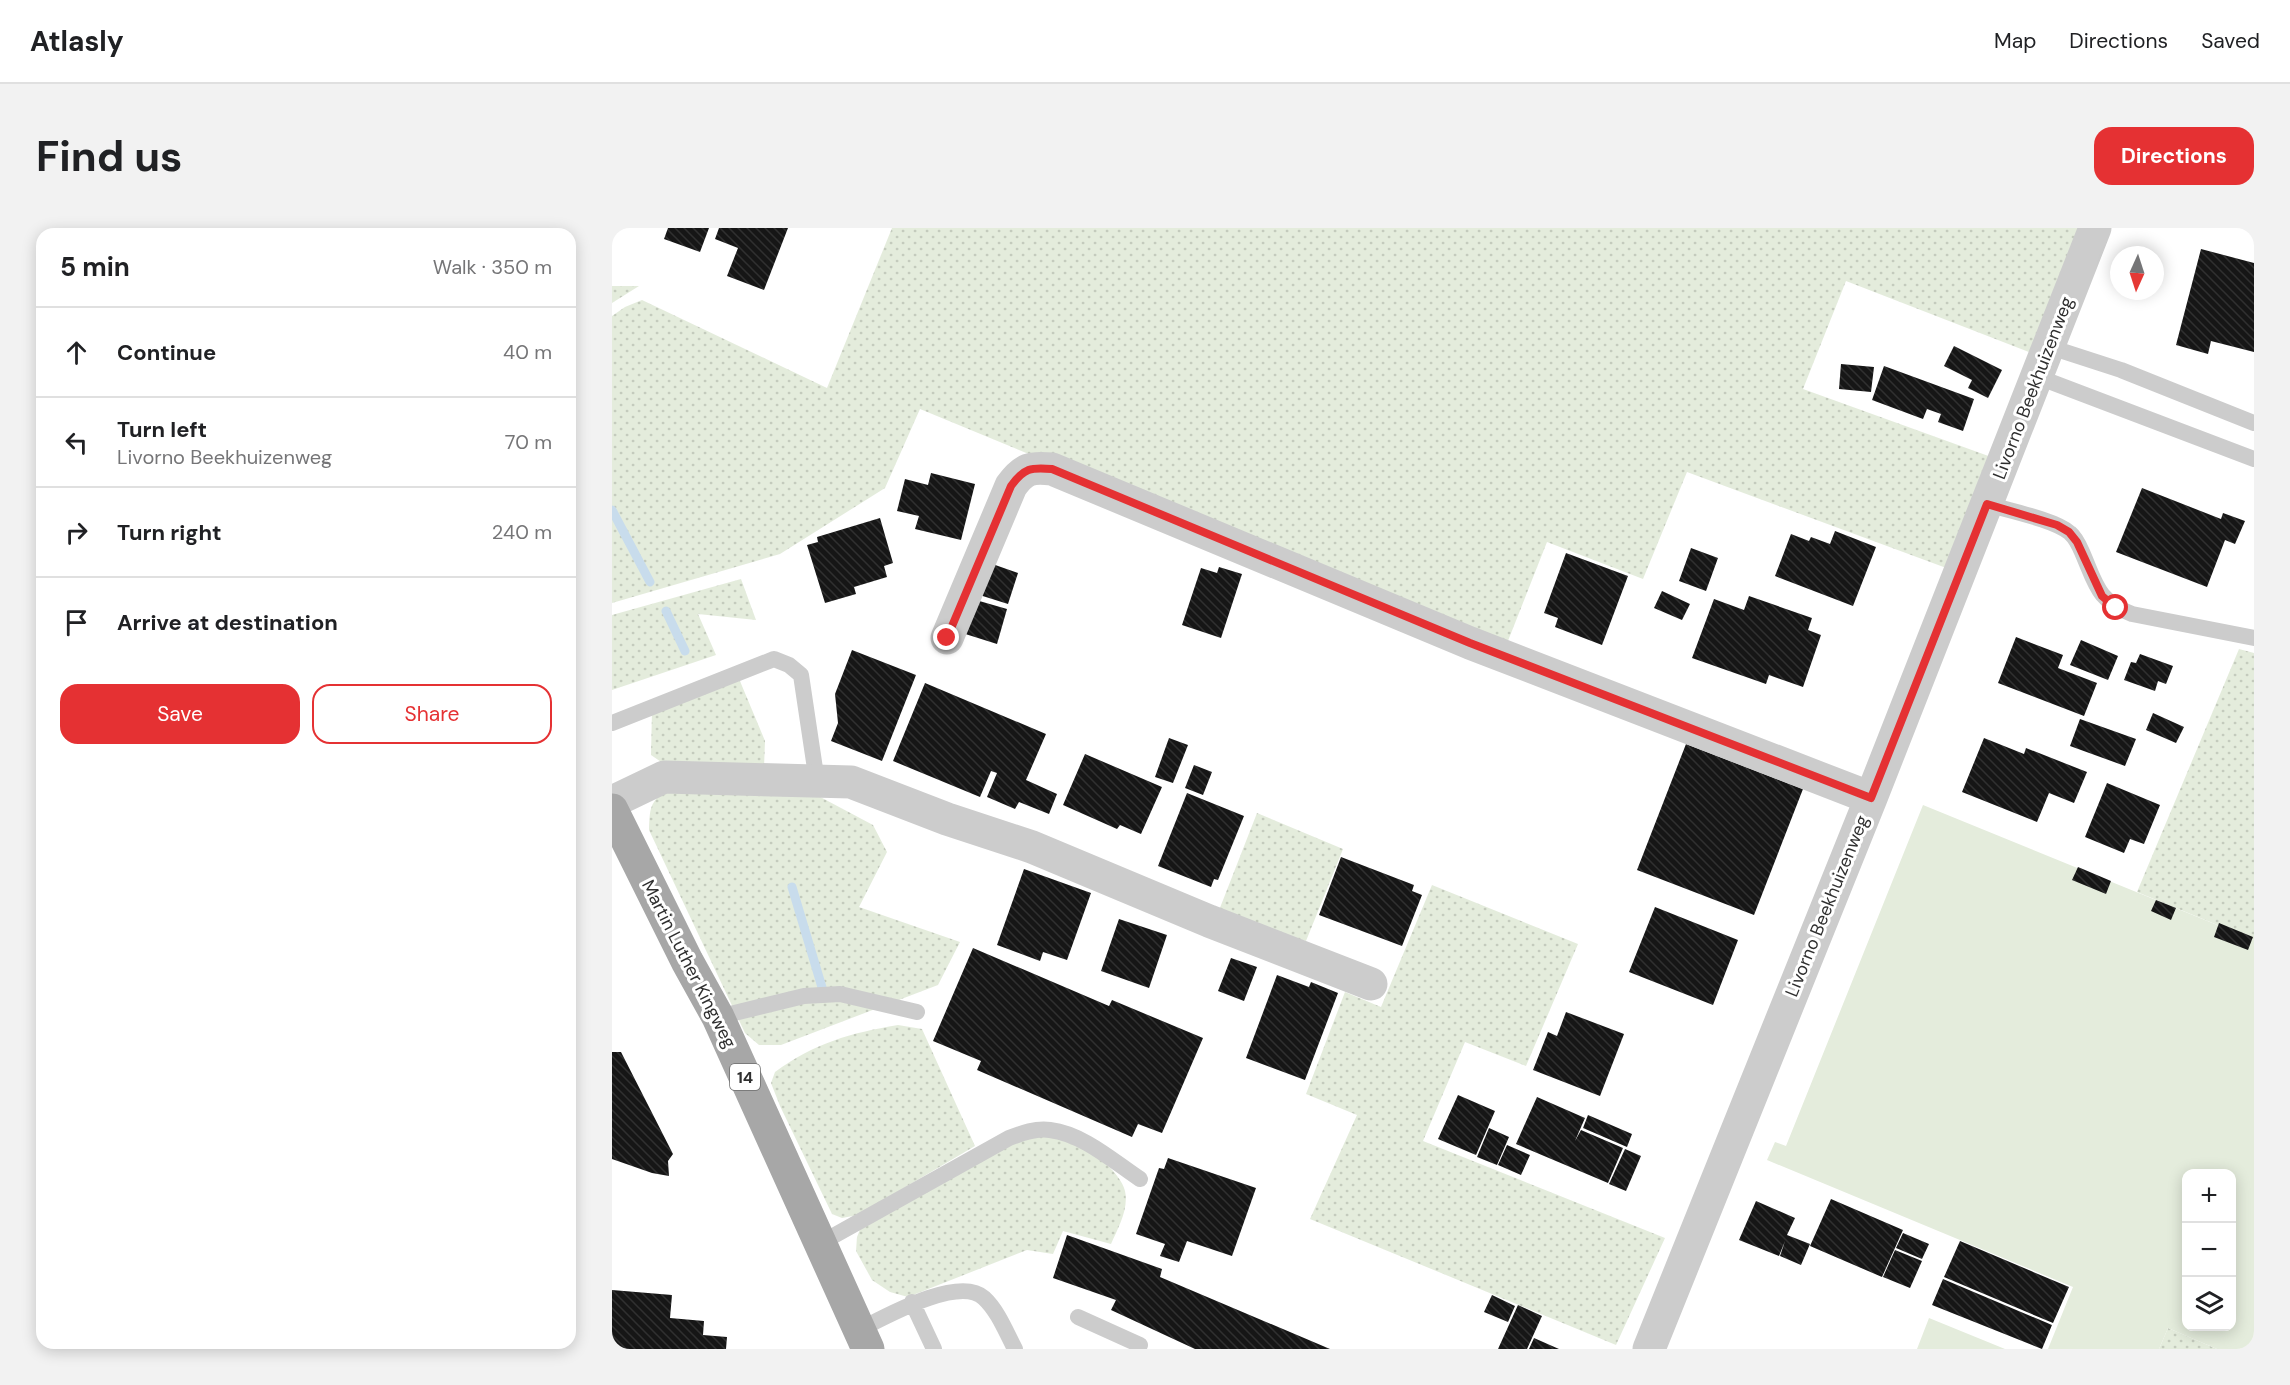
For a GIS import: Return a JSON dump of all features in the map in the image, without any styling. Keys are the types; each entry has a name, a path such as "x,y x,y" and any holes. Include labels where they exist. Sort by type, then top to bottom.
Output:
{"main road":[{"name":"Martin Luther Kingweg","path":"612,810 687,961 718,1017 863,1340"}],"street":[{"name":"Livorno Beekhuizenweg","path":"1649,1349 1871,798 2095,228"},
{"path":"947,638 1011,486 1020,474 1035,467 1052,469 1470,643 1871,798"},
{"path":"612,802 664,777 851,782 947,819 1032,848 1209,921 1371,984"}],"lane":[{"path":"2050,347 2121,370 2254,423"},
{"path":"2038,377 2254,459"},
{"path":"1987,504 2057,525 2069,532 2077,542 2102,596 2116,608 2132,614 2254,638"},
{"path":"612,723 774,659 789,665 801,675 817,782"},
{"path":"718,1017 804,996 840,994 917,1012"},
{"path":"819,1244 1009,1138 1029,1131 1049,1130 1066,1134 1090,1146 1140,1179"},
{"path":"863,1340 912,1302 966,1289 982,1296 995,1311 1015,1349"},
{"path":"912,1302 934,1349"},
{"path":"1078,1317 1142,1348"}],"green space":[{"path":"892,228 2082,228 2034,354 1846,281 1803,389 1994,458 1949,569 1687,472 1643,579 1547,542 1504,651 920,409 885,488 780,554 612,603 612,316 625,307 642,300 827,388"},
{"path":"612,286 639,286 612,303"},
{"path":"741,579 756,620 698,614 716,655 612,690 612,615"},
{"path":"2239,649 2254,653 2254,940 2137,892"},
{"path":"737,674 765,741 764,768 670,768 651,755 652,711"},
{"path":"668,789 809,791 873,825 887,852 859,907 960,942 938,985 781,1045 759,1045 745,1033 649,830 652,806 657,798"},
{"path":"1923,805 2254,940 2254,1349 2217,1349 2168,1328 2159,1349 2048,1349 2073,1287 1767,1160 1775,1142 1786,1146"},
{"path":"1257,813 1343,849 1306,941 1216,918"},
{"path":"1432,885 1578,944 1526,1066 1465,1042 1423,1141 1665,1238 1616,1345 1310,1219 1357,1115 1306,1094 1345,992 1381,1007"},
{"path":"898,1025 922,1029 975,1146 858,1215 842,1218 832,1214 771,1083 775,1072 819,1046 864,1032"},
{"path":"1041,1135 1076,1142 1102,1160 1117,1176 1126,1198 1122,1218 1111,1244 1063,1231 1053,1254 1027,1250 908,1297 890,1292 872,1280 856,1251 857,1237 861,1227 1009,1145"},
{"path":"1929,1318 2005,1349 1917,1349"},
{"path":"2168,1328 2217,1349 2159,1349"}],"building":[{"path":"668,228 709,228 700,252 664,239"},
{"path":"719,228 788,228 764,290 727,276 738,248 715,239"},
{"path":"2201,249 2254,263 2254,352 2211,341 2208,354 2176,345"},
{"path":"1954,346 2002,370 1988,398 1968,388 1972,380 1944,366"},
{"path":"1841,364 1874,367 1871,392 1839,389"},
{"path":"1884,366 1974,399 1963,431 1938,422 1941,414 1927,409 1923,419 1872,400"},
{"path":"931,473 975,484 961,540 915,529 919,516 897,511 905,479 928,485"},
{"path":"2142,488 2221,519 2223,513 2245,521 2235,544 2225,540 2207,587 2116,552"},
{"path":"880,518 893,563 884,566 887,577 854,587 856,594 825,603 807,545 818,542 817,537"},
{"path":"1835,531 1876,547 1853,606 1775,576 1791,534 1809,541 1811,537 1830,544"},
{"path":"1691,548 1718,558 1706,591 1679,581"},
{"path":"1566,553 1628,576 1602,645 1555,627 1558,618 1544,613"},
{"path":"981,560 1018,573 1008,604 970,592"},
{"path":"1219,567 1242,574 1221,638 1182,625 1201,568 1217,573"},
{"path":"1662,591 1690,604 1682,620 1654,608"},
{"path":"1749,596 1812,618 1808,630 1821,635 1803,687 1769,675 1766,684 1692,658 1714,599 1744,610"},
{"path":"969,598 1007,609 997,644 959,632"},
{"path":"2016,637 2063,655 2058,668 2097,683 2084,716 1998,683"},
{"path":"2081,640 2118,656 2108,680 2070,665"},
{"path":"852,650 916,675 882,761 831,741 838,723 835,694"},
{"path":"2140,654 2173,666 2166,684 2158,681 2155,691 2124,680 2131,662 2136,663"},
{"path":"925,683 1046,734 1026,780 1057,794 1049,814 1019,802 1015,809 987,797 997,773 991,771 980,797 893,761"},
{"path":"2153,713 2184,727 2176,743 2146,730"},
{"path":"2080,719 2136,739 2125,766 2070,746"},
{"path":"1169,738 1188,745 1173,783 1155,777"},
{"path":"1984,738 2024,754 2026,748 2087,772 2074,803 2049,793 2037,822 1962,792"},
{"path":"1686,744 1803,789 1754,915 1637,870"},
{"path":"1085,754 1162,787 1141,834 1120,825 1117,829 1063,805"},
{"path":"1194,765 1212,772 1203,795 1185,788"},
{"path":"2107,783 2160,805 2144,844 2130,839 2124,853 2085,837"},
{"path":"1187,793 1244,816 1218,880 1214,879 1211,887 1158,866"},
{"path":"1341,857 1414,885 1412,891 1422,895 1402,946 1319,915"},
{"path":"2078,867 2111,881 2106,894 2072,880"},
{"path":"1024,869 1091,893 1067,960 1043,952 1040,961 997,945"},
{"path":"2156,900 2176,908 2171,920 2151,911"},
{"path":"1655,907 1738,940 1713,1005 1629,972"},
{"path":"1119,919 1167,935 1149,988 1101,971"},
{"path":"2219,923 2253,937 2248,950 2214,937"},
{"path":"973,948 1109,1006 1112,1000 1203,1038 1162,1133 1138,1124 1132,1137 977,1070 981,1061 933,1041"},
{"path":"1231,958 1257,967 1244,1001 1218,991"},
{"path":"1277,975 1309,987 1311,982 1338,993 1305,1080 1246,1058"},
{"path":"1566,1012 1624,1034 1600,1096 1533,1070 1548,1032 1557,1036"},
{"path":"612,1052 621,1052 673,1154 668,1161 669,1176 652,1173 612,1159"},
{"path":"1458,1095 1495,1111 1476,1155 1438,1139"},
{"path":"1537,1097 1585,1118 1575,1141 1581,1130 1623,1148 1608,1183 1516,1144"},
{"path":"1588,1115 1632,1134 1627,1147 1583,1128"},
{"path":"1489,1128 1509,1137 1497,1165 1477,1157"},
{"path":"1507,1145 1530,1155 1521,1175 1498,1165"},
{"path":"1625,1149 1641,1156 1626,1191 1609,1184"},
{"path":"1168,1158 1256,1188 1232,1256 1187,1241 1179,1262 1160,1256 1165,1244 1136,1234 1159,1168 1164,1169"},
{"path":"1831,1199 1903,1230 1882,1277 1810,1246"},
{"path":"1756,1201 1795,1218 1787,1235 1810,1244 1801,1265 1780,1256 1785,1241 1779,1256 1739,1240"},
{"path":"1903,1233 1929,1244 1922,1259 1896,1248"},
{"path":"1067,1235 1162,1269 1160,1277 1330,1349 1195,1349 1111,1310 1116,1300 1053,1278"},
{"path":"1960,1241 2069,1287 2053,1323 1944,1277"},
{"path":"1895,1250 1922,1261 1910,1288 1883,1277"},
{"path":"1943,1279 2052,1325 2042,1349 1932,1305"},
{"path":"612,1290 672,1295 670,1318 704,1321 703,1335 727,1337 726,1349 612,1349"},
{"path":"1492,1295 1515,1306 1508,1322 1484,1312"},
{"path":"1518,1305 1542,1316 1527,1349 1498,1349"},
{"path":"1534,1338 1559,1349 1529,1349"}],"waterway":[{"path":"612,510 650,582"},
{"path":"666,611 685,651"},
{"path":"792,887 824,994"}],"route":[{"path":"947,638 1011,486 1020,474 1035,467 1052,469 1470,643 1871,798 1987,504 2057,525 2069,532 2077,542 2102,596 2116,608"}]}
